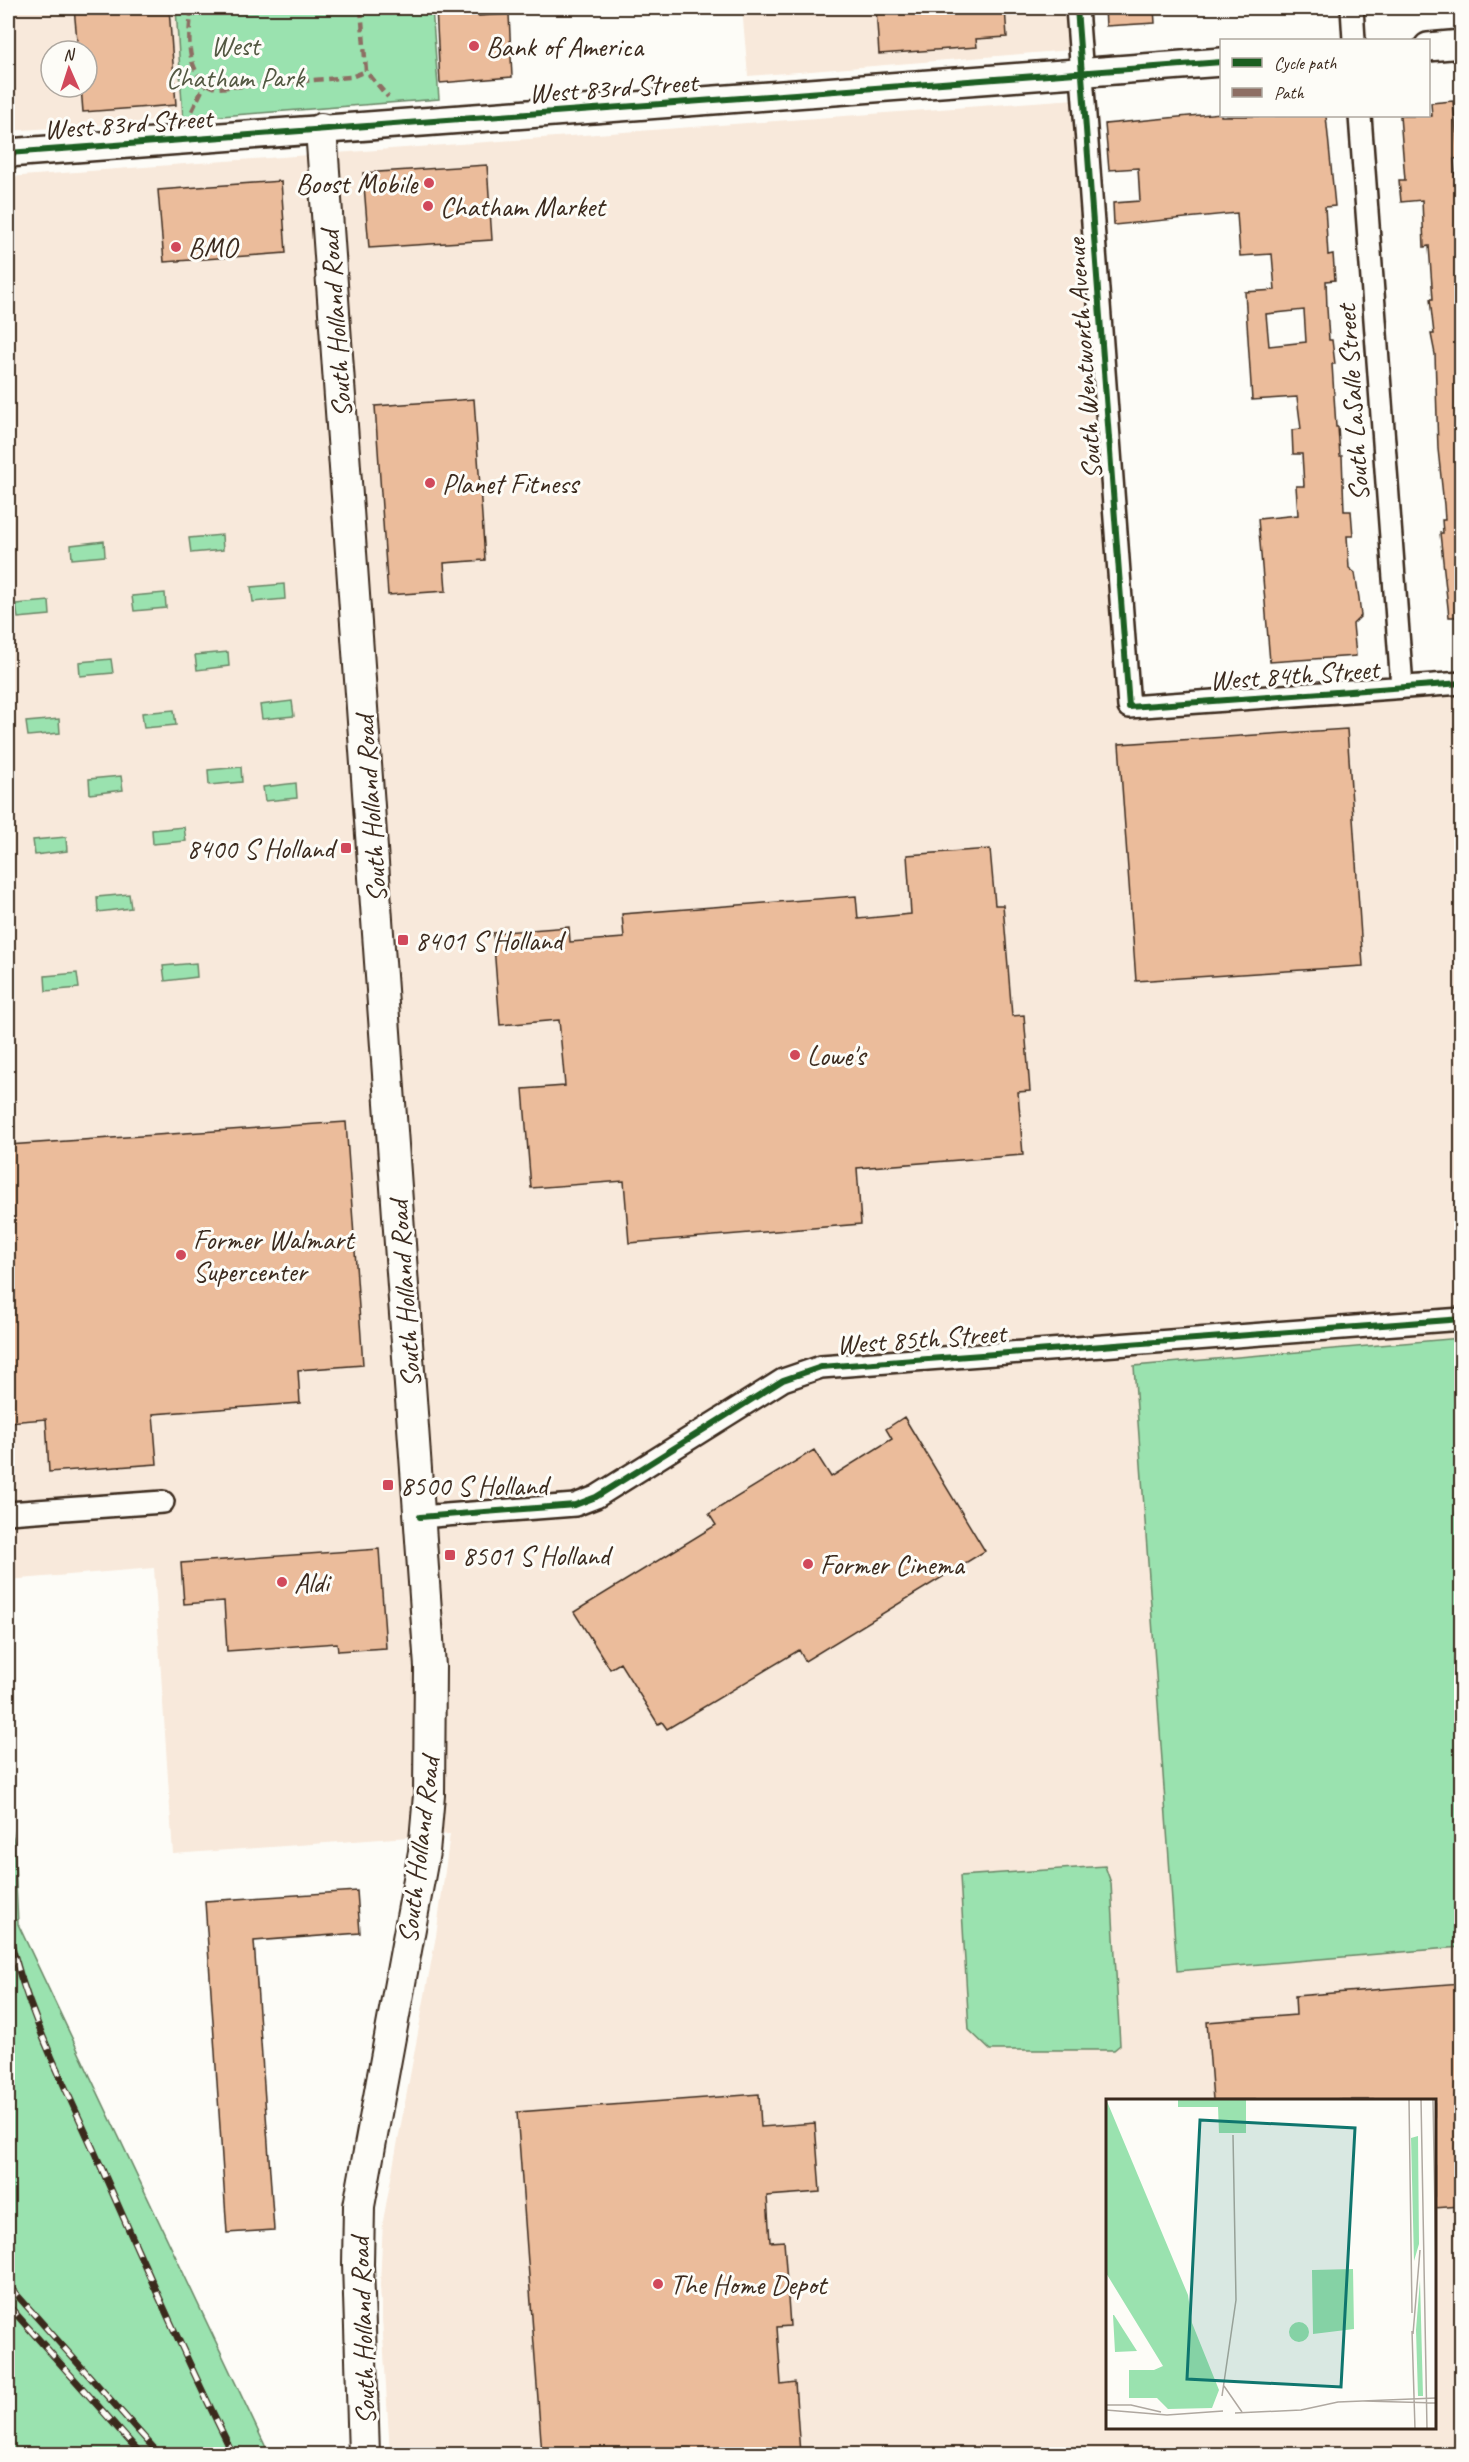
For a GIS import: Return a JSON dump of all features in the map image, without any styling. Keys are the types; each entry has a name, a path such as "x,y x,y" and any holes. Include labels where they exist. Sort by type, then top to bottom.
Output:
{"main road":[{"name":"South Holland Road","path":"321,129 430,1667 429,1795 424,1852 359,2206 358,2264 364,2454"}],"street":[{"name":"South Wentworth Avenue","path":"1077,8 1129,707"},
{"path":"1352,8 1354,39"},
{"path":"1430,47 1461,44"},
{"name":"West 83rd Street","path":"8,153 1220,62"},
{"name":"South LaSalle Street","path":"1360,117 1402,687"},
{"name":"West 84th Street","path":"1129,707 1461,683"},
{"name":"West 85th Street","path":"420,1517 575,1505 596,1497 783,1380 820,1367 1461,1319"},
{"path":"8,1513 163,1502"}],"shaded area":[{"path":"8,8 176,8 183,119 8,131"},
{"path":"742,8 1067,8 1071,50 748,76"},
{"name":"Chatham Market","path":"1075,99 1118,701 1461,676 1461,1338 1135,1366 1177,1971 1461,1947 1461,2454 390,2454 380,2285 383,2221 436,1936 450,1834 173,1854 154,1568 8,1580 8,177"}],"green space":[{"name":"West Chatham Park","path":"176,8 432,8 439,99 183,119"},
{"path":"222,535 223,550 191,553 189,538"},
{"path":"104,541 105,556 72,559 71,545"},
{"path":"284,584 285,599 253,602 251,587"},
{"path":"165,593 166,608 134,611 132,596"},
{"path":"49,601 50,615 18,618 16,604"},
{"path":"228,652 229,666 197,670 195,655"},
{"path":"111,659 113,673 80,676 79,662"},
{"path":"292,701 294,716 262,719 260,705"},
{"path":"174,710 176,725 144,728 142,713"},
{"path":"59,719 60,733 28,736 26,722"},
{"path":"241,767 242,782 209,785 208,770"},
{"path":"121,776 123,790 90,794 89,779"},
{"path":"296,783 297,798 265,801 263,787"},
{"path":"184,827 186,841 153,844 152,830"},
{"path":"66,837 67,851 35,855 33,840"},
{"path":"129,894 131,908 98,912 97,897"},
{"path":"196,963 197,977 165,981 163,966"},
{"path":"77,973 79,988 46,991 45,976"},
{"path":"1461,1338 1461,1947 1177,1971 1134,1366"},
{"path":"8,1814 14,1842 18,1924 269,2454 8,2454"},
{"path":"1105,1866 1111,1883 1120,2045 1114,2050 990,2050 969,2030 960,1876"}],"building":[{"path":"74,8 169,8 176,105 83,112 82,99 99,99 99,39 77,39"},
{"name":"Bank of America","path":"436,8 479,8 479,16 509,14 512,77 440,83"},
{"path":"876,8 1005,8 1007,37 976,39 977,47 879,54"},
{"path":"1105,8 1154,8 1155,23 1106,26"},
{"path":"1453,101 1459,158 1454,159 1458,220 1461,219 1461,617 1449,617 1440,533 1443,533 1442,520 1445,520 1438,449 1435,354 1431,334 1434,334 1430,299 1433,299 1429,246 1424,247 1422,200 1401,202 1399,180 1405,180 1400,117 1430,117 1432,116 1431,103"},
{"path":"1220,113 1220,117 1326,117 1335,206 1325,207 1328,255 1333,254 1335,280 1326,281 1327,308 1329,340 1332,340 1335,364 1332,364 1336,427 1338,427 1340,456 1342,456 1344,511 1351,511 1353,536 1347,536 1349,568 1355,573 1361,616 1353,624 1356,656 1270,662 1258,519 1298,515 1296,486 1304,486 1302,454 1293,454 1292,430 1301,429 1297,397 1252,400 1245,292 1275,290 1272,254 1240,256 1237,213 1114,225 1113,203 1140,201 1138,168 1109,170 1105,124","holes":["1304,310 1306,342 1269,346 1266,314"]},
{"name":"Chatham Market","path":"487,165 492,240 369,248 363,173"},
{"path":"281,181 286,253 164,262 158,190"},
{"name":"Planet Fitness","path":"474,399 485,560 444,563 446,591 388,595 375,406"},
{"path":"1347,729 1363,966 1136,981 1119,744"},
{"name":"Lowe's","path":"990,849 995,905 1003,905 1012,1016 1024,1015 1030,1091 1018,1092 1023,1155 857,1168 861,1224 629,1243 624,1181 531,1188 523,1089 565,1086 559,1020 500,1025 493,933 569,927 570,942 624,938 622,914 856,896 858,919 911,914 907,855"},
{"name":"Former Walmart Supercenter","path":"346,1122 363,1365 298,1370 300,1403 153,1414 157,1464 49,1472 46,1419 8,1422 8,1145"},
{"name":"Former Cinema","path":"904,1417 985,1551 805,1661 799,1650 667,1729 662,1722 658,1724 620,1663 610,1669 574,1612 716,1525 709,1514 814,1450 831,1477 892,1439 886,1429"},
{"name":"Aldi","path":"379,1549 386,1648 338,1651 337,1643 227,1651 224,1601 184,1604 181,1563"},
{"path":"357,1891 360,1933 254,1941 274,2230 227,2233 205,1901"},
{"path":"1461,1983 1461,2206 1436,2208 1436,2099 1213,2099 1207,2022 1296,2015 1295,1996"},
{"name":"The Home Depot","path":"759,2094 761,2127 815,2123 820,2192 767,2196 770,2242 784,2241 790,2326 777,2327 781,2384 795,2382 800,2454 542,2454 517,2112"}],"railway":[{"path":"8,1930 24,1987 45,2043 162,2304 233,2454"},
{"path":"8,2285 159,2454"},
{"path":"8,2305 141,2454"}],"marked path":[{"path":"192,8 189,42 193,65 198,75 206,83 216,88 351,77 366,71"},
{"path":"361,8 366,71 388,97"},
{"path":"192,111 205,84"}],"cycle path":[{"path":"1077,8 1129,707 1462,683"},
{"path":"8,153 1220,62"},
{"path":"420,1517 575,1505 596,1497 783,1380 821,1367 1462,1319"}],"place":[{"name":"Bank of America","path":"474,46"},
{"name":"Boost Mobile","path":"429,183"},
{"name":"Chatham Market","path":"428,206"},
{"name":"BMO","path":"176,247"},
{"name":"Planet Fitness","path":"430,483"},
{"name":"8400 S Holland","path":"346,848"},
{"name":"8401 S Holland","path":"403,940"},
{"name":"Lowe's","path":"795,1055"},
{"name":"Former Walmart Supercenter","path":"181,1255"},
{"name":"8500 S Holland","path":"388,1485"},
{"name":"8501 S Holland","path":"450,1555"},
{"name":"Former Cinema","path":"808,1564"},
{"name":"Aldi","path":"282,1582"},
{"name":"The Home Depot","path":"658,2284"}]}
